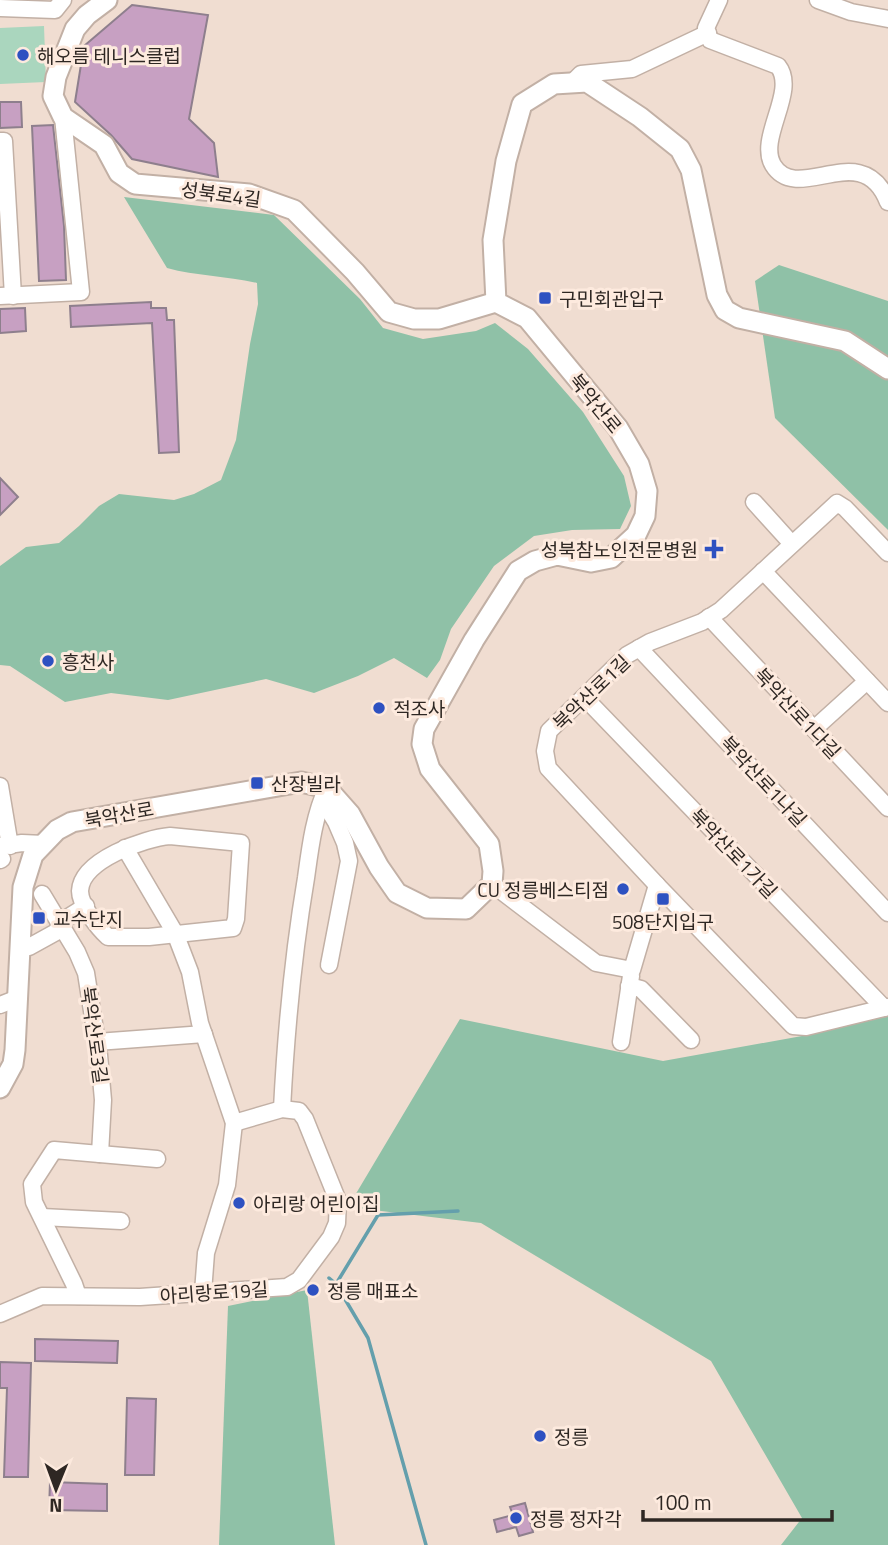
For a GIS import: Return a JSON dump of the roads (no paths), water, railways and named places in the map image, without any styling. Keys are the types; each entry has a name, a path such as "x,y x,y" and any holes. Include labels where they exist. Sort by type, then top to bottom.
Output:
{"street":[{"path":"0,8 55,10 63,0"},
{"path":"0,141 4,141 6,296 81,292 63,117 53,96 57,77 75,29 86,15 107,0"},
{"path":"719,0 706,28 710,40 778,66 782,71 782,91 769,146 772,164 782,176 802,179 842,171 859,172 875,180 888,202"},
{"path":"818,0 851,12 888,19"},
{"path":"572,83 581,74 632,69 708,33"},
{"path":"496,302 493,240 506,161 522,104 554,84 587,82 640,117 680,149 691,170 717,295 725,310 739,318 845,341 888,369"},
{"name":"성북로4길","path":"63,117 104,145 119,173 135,184 249,194 294,210 355,272 389,312 414,319 439,319 496,302"},
{"name":"북악산로","path":"492,884 489,844 430,769 422,744 424,729 474,640 519,571 535,561 557,555 591,562 611,558 636,535 645,516 647,491 639,464 618,428 527,318 496,302"},
{"path":"754,502 792,544"},
{"name":"북악산로1길","path":"886,1008 806,1027 793,1026 548,768 545,751 549,731 627,655 720,610 837,503 888,553"},
{"path":"763,571 888,703"},
{"name":"북악산로1다길","path":"709,617 888,808"},
{"name":"북악산로1나길","path":"639,648 888,913"},
{"path":"814,729 867,681"},
{"name":"북악산로1가길","path":"584,697 886,1008"},
{"name":"북악산로","path":"0,1088 13,1065 9,1001 20,947 23,887 33,855 57,830 72,822 301,782 324,796"},
{"path":"0,786 3,853 22,843 44,844"},
{"path":"324,796 350,814 379,867 397,893 427,908 466,909 492,884 596,963 631,978 691,1040"},
{"path":"234,1123 282,1109 294,948 309,855 324,796"},
{"path":"324,796 345,843 349,860 329,965"},
{"path":"170,836 241,843 236,919 233,928 138,938 108,937 101,931 80,891 84,877 108,856 124,848 153,837 170,836"},
{"path":"124,848 175,933 190,972 204,1034 234,1123 226,1185 206,1253 203,1292"},
{"path":"621,1042 631,978 657,885"},
{"name":"북악산로3길","path":"42,894 77,952 86,973 103,1100 100,1154"},
{"path":"20,947 29,947 58,930 59,923 86,906"},
{"path":"97,1042 204,1034"},
{"name":"아리랑로19길","path":"0,1314 42,1296 140,1297 287,1287 299,1280 331,1237 337,1223 338,1201 305,1119 299,1111 282,1109"},
{"path":"78,1296 34,1202 33,1184 54,1150 157,1159"},
{"path":"42,1217 121,1221"}],"waterway":[{"path":"336,1284 378,1215 458,1211"},
{"path":"329,1278 336,1284 368,1338 426,1545"}],"place":[{"name":"해오름 테니스클럽","path":"23,55"},
{"name":"구민회관입구","path":"545,298"},
{"name":"성북참노인전문병원","path":"714,549"},
{"name":"흥천사","path":"48,661"},
{"name":"적조사","path":"379,708"},
{"name":"산장빌라","path":"257,783"},
{"name":"CU 정릉베스티점","path":"623,889"},
{"name":"508단지입구","path":"663,899"},
{"name":"교수단지","path":"39,918"},
{"name":"아리랑 어린이집","path":"239,1203"},
{"name":"정릉 매표소","path":"313,1290"},
{"name":"정릉","path":"540,1436"},
{"name":"정릉 정자각","path":"516,1518"}]}
